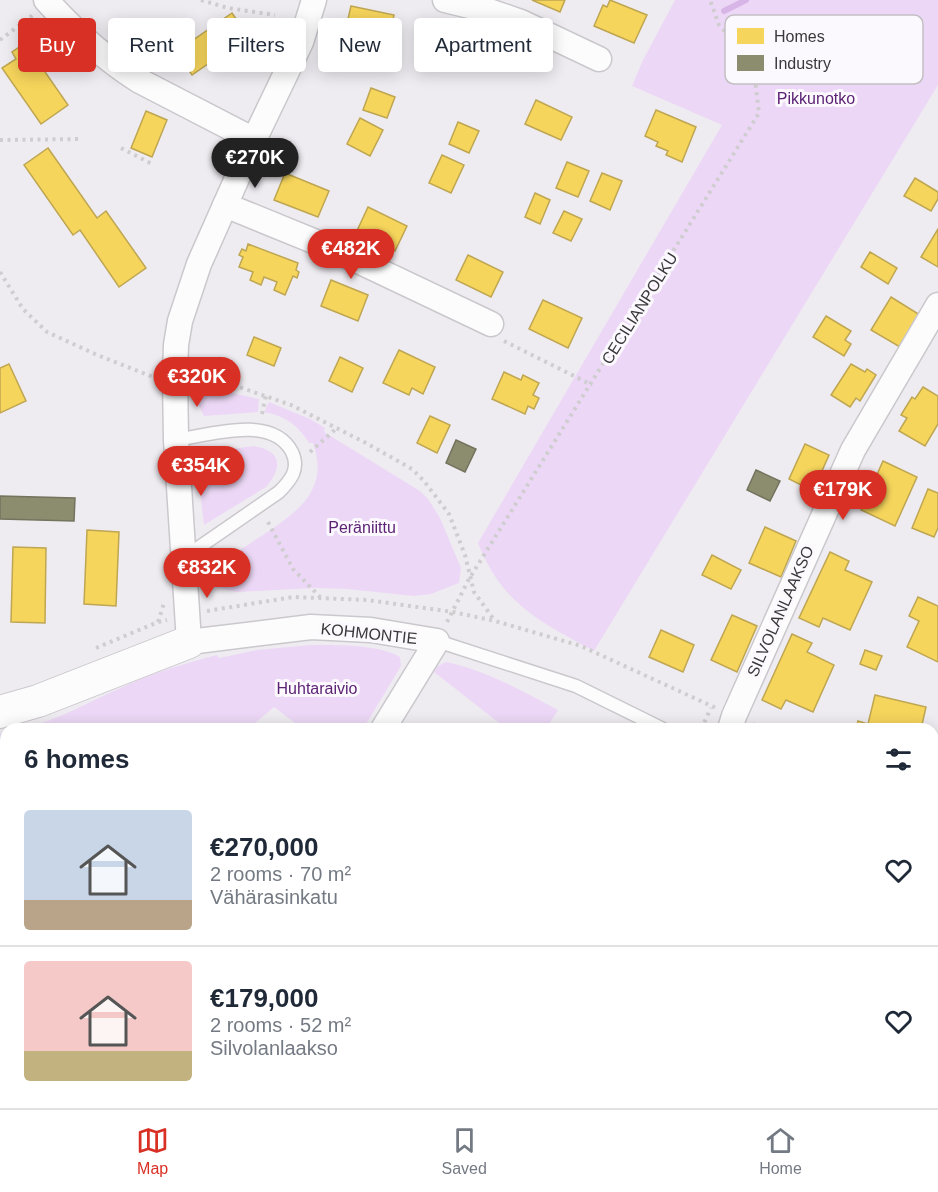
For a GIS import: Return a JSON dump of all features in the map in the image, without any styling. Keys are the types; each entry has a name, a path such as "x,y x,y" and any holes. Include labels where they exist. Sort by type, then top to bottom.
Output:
{"street":[{"path":"46,0 95,49 121,69 254,140"},
{"path":"189,642 176,440 176,345 186,299 199,264 301,42 314,0"},
{"path":"445,0 521,22 599,59"},
{"path":"225,205 333,249 491,324"},
{"name":"SILVOLANLAAKSO","path":"725,717 853,450 938,305"},
{"name":"KOHMONTIE","path":"0,712 38,701 189,642 311,627 360,629 437,641"},
{"path":"387,723 437,641"}],"lane":[{"path":"176,440 244,430 269,431 284,441 292,452 296,465 291,480 279,492 184,557"},
{"name":"KOHMONTIE","path":"437,641 576,686 651,723"}],"path":[{"path":"201,0 228,8 275,15"},
{"name":"CECILIANPOLKU","path":"710,0 719,25 725,32"},
{"name":"CECILIANPOLKU","path":"495,621 453,612 469,579 592,385 759,113 756,84"},
{"path":"0,140 82,139"},
{"path":"121,148 154,165"},
{"path":"0,272 24,309 47,332 153,377 175,376 239,387 266,395 337,428 412,469 439,500 457,530 474,592 495,621 581,646 725,717 744,723"},
{"path":"491,324 503,340 592,385"},
{"path":"262,414 266,395"},
{"path":"310,452 337,428"},
{"path":"268,522 293,569 320,598"}],"green space":[{"name":"Pikkunotko","path":"675,0 938,0 938,85 594,651 540,620 511,596 499,582 478,543 722,125 632,86"},
{"path":"204,387 259,399 258,412 204,416 198,404 197,392"},
{"name":"Peräniittu","path":"269,402 310,419 325,428 324,432 420,491 440,518 461,568 459,583 431,594 414,596 315,588 237,592 215,587 205,581 208,571 288,518 314,487 317,460 313,443 309,443 290,422 264,412"},
{"path":"254,446 263,448 275,456 277,467 272,480 266,487 204,525 197,466 216,453"},
{"name":"Huhtaraivio","path":"310,645 369,647 400,657 401,666 367,723 295,723 274,707 255,723 41,723 171,668 217,655 219,658 257,650"},
{"path":"446,662 489,676 558,710 550,723 499,723 434,672 438,666"}],"building: Homes":[{"path":"532,0 565,0 560,12"},
{"path":"610,0 647,15 634,43 594,26 603,5 607,7"},
{"path":"351,6 394,15 393,18 348,18"},
{"path":"232,13 235,18 225,18"},
{"path":"207,30 207,65 192,75 190,72 195,72 195,39"},
{"path":"18,48 18,72 45,72 68,105 41,124 2,68 16,59 12,52"},
{"path":"371,88 395,97 387,118 363,110"},
{"path":"536,100 572,117 561,140 525,124"},
{"path":"656,110 696,127 682,162 666,155 668,151 656,146 658,142 645,136"},
{"path":"146,111 167,120 152,157 131,148"},
{"path":"360,118 383,130 370,156 347,144"},
{"path":"458,122 479,131 469,153 449,144"},
{"path":"48,148 97,218 106,211 146,268 119,287 80,230 73,235 24,165"},
{"path":"442,155 464,165 451,193 429,183"},
{"path":"567,162 589,171 578,197 556,188"},
{"path":"285,173 329,191 318,217 274,200"},
{"path":"602,173 622,181 610,210 590,201"},
{"path":"915,178 938,192 938,199 931,211 904,196"},
{"path":"535,193 550,200 540,224 525,217"},
{"path":"368,207 407,226 395,251 356,233"},
{"path":"564,211 582,219 571,241 553,233"},
{"path":"938,229 938,267 921,257"},
{"path":"248,244 298,263 297,278 293,276 285,295 274,290 277,282 264,277 261,285 250,280 253,272 239,267 243,257 239,255 242,249 246,251"},
{"path":"870,252 897,268 888,284 861,267"},
{"path":"468,255 503,272 491,297 456,280"},
{"path":"331,280 368,295 358,321 321,306"},
{"path":"891,297 920,315 900,347 871,330"},
{"path":"543,300 582,318 568,348 529,329"},
{"path":"826,316 851,331 845,340 851,344 844,356 813,337"},
{"path":"254,337 281,348 274,366 247,355"},
{"path":"399,350 435,367 423,394 412,388 409,395 383,383"},
{"path":"340,357 363,368 352,392 329,381"},
{"path":"9,364 26,401 0,413 0,368"},
{"path":"851,364 865,372 867,369 876,375 860,401 856,398 850,407 831,395"},
{"path":"504,372 521,380 523,375 539,383 533,395 539,398 534,409 528,406 525,414 492,399"},
{"path":"923,387 938,396 938,424 925,446 899,431 907,418 901,415 912,397 915,399"},
{"path":"430,416 450,425 437,453 417,443"},
{"path":"805,444 829,455 813,491 789,479"},
{"path":"883,461 917,477 895,526 861,510"},
{"path":"928,489 938,493 938,528 934,537 912,528"},
{"path":"765,527 796,541 781,577 749,563"},
{"path":"87,530 119,532 116,606 84,604"},
{"path":"13,547 46,548 45,623 11,622"},
{"path":"830,552 849,561 845,570 872,582 850,630 823,618 819,627 799,618"},
{"path":"712,555 741,570 731,589 702,575"},
{"path":"918,597 938,606 938,662 907,647 919,621 909,616"},
{"path":"732,615 757,626 737,672 711,660"},
{"path":"661,630 694,645 683,672 649,657"},
{"path":"792,634 812,643 807,652 834,665 813,712 786,700 781,709 762,700"},
{"path":"865,650 882,656 876,670 860,664"},
{"path":"875,695 926,707 922,723 868,723"}],"building: Industry":[{"path":"456,440 476,449 465,472 446,463"},
{"path":"756,470 780,481 770,501 747,490"},
{"path":"0,496 75,498 74,521 0,519"}],"waterway":[{"name":"Pikkunotko","path":"724,11 746,0"}]}
